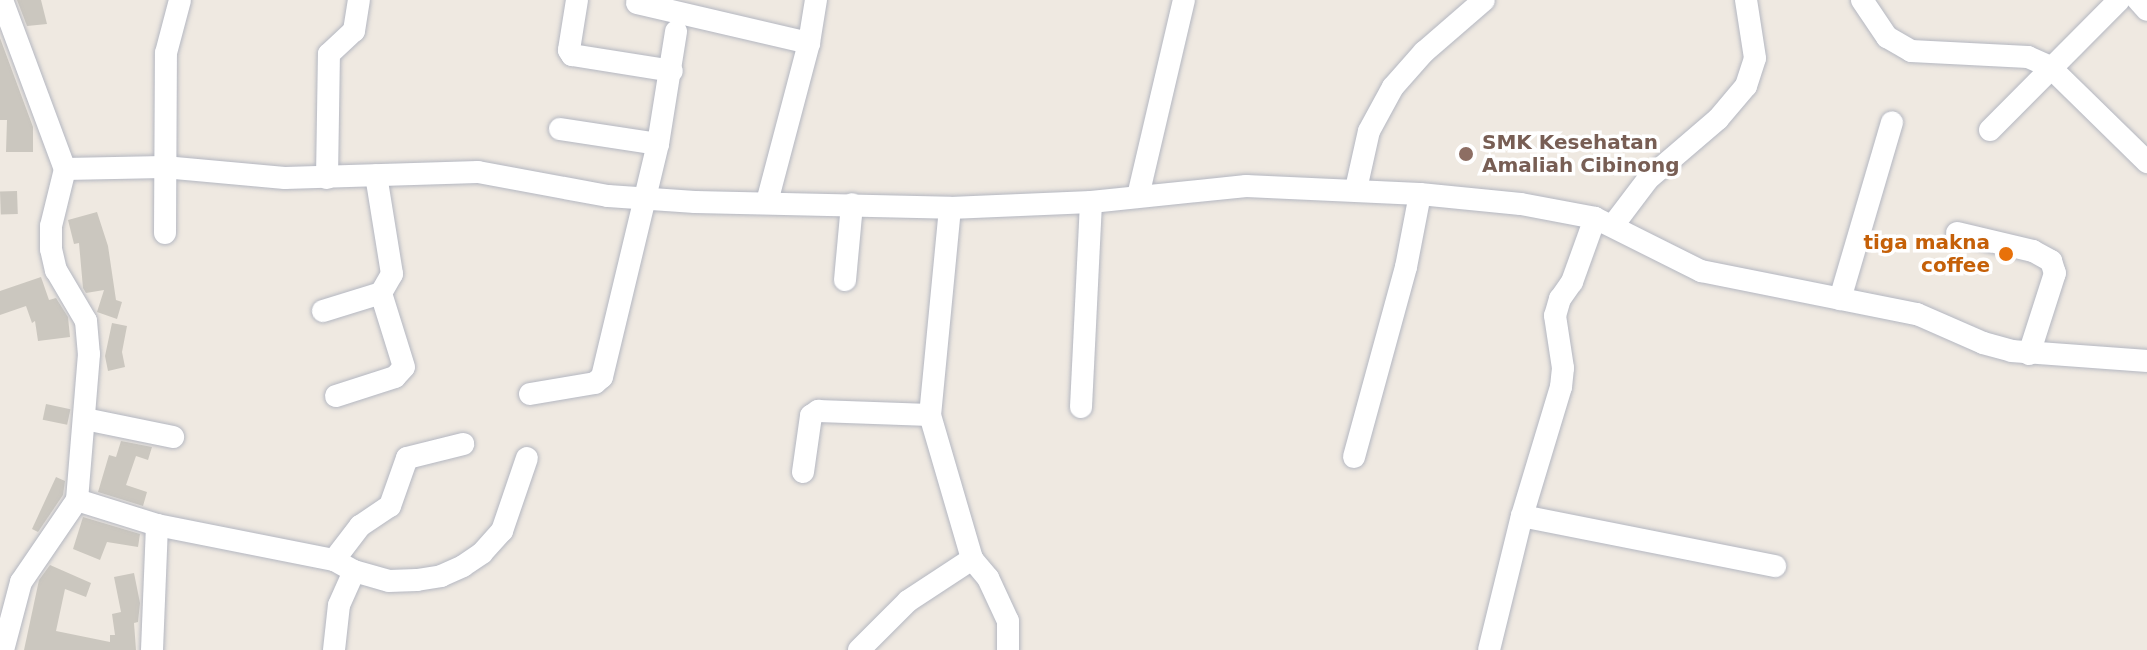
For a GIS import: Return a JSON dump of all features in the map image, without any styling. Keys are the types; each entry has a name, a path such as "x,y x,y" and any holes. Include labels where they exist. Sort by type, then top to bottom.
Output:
{"street":[{"path":"2,0 65,169 51,226 51,249 56,270 87,325 85,419 77,500 21,582 3,650"},
{"path":"165,233 166,53 180,0"},
{"path":"327,178 329,54 354,31 359,0"},
{"path":"577,0 569,50 572,55 672,71"},
{"path":"767,202 809,43 816,0"},
{"path":"1138,196 1184,0"},
{"path":"1356,189 1369,131 1393,87 1424,52 1484,0"},
{"path":"1489,650 1522,516 1561,387 1563,368 1555,316 1560,299 1604,221 1718,119 1746,86 1755,58 1746,0"},
{"path":"1862,0 1887,37 1911,51 2028,57 2050,67 2147,162"},
{"path":"1990,130 2119,0"},
{"path":"2138,0 2147,10"},
{"path":"637,3 809,43"},
{"path":"530,394 600,380 658,144 676,31"},
{"path":"1840,299 1892,122"},
{"path":"560,129 658,144"},
{"path":"65,169 164,167 252,177 327,178 478,172 575,192 950,208 1091,202 1246,186 1420,194 1521,204 1604,221 1683,266 1917,314 1983,343 2029,354 2147,361"},
{"path":"323,311 381,293 392,274 376,175"},
{"path":"1354,457 1406,267 1420,194"},
{"path":"1081,407 1091,202"},
{"path":"845,280 852,204"},
{"path":"950,208 930,415 972,559 988,578 1008,621 1011,644 1008,650"},
{"path":"1957,233 2033,251 2051,261 2055,273 2029,354"},
{"path":"336,396 395,377 404,367 381,293"},
{"path":"803,472 811,416 818,411 930,415"},
{"path":"85,419 173,437"},
{"path":"334,650 344,566 360,526 390,506 407,458 463,444"},
{"path":"77,500 157,525 344,566 389,581 417,580 463,566 482,553 502,531 527,458"},
{"path":"1522,516 1775,566"},
{"path":"152,650 157,525"},
{"path":"859,650 899,609 972,559"}],"building":[{"path":"17,0 41,0 47,24 27,26"},
{"path":"0,38 33,127 33,152 6,152 7,120 0,120"},
{"path":"17,191 18,214 1,215 0,192"},
{"path":"97,212 108,246 116,300 122,302 117,319 97,312 104,290 86,293 83,288 79,243 74,244 68,220"},
{"path":"41,277 49,300 56,298 68,317 70,337 38,341 35,321 32,323 26,306 0,315 0,291"},
{"path":"112,323 127,326 122,352 125,367 108,371 105,356"},
{"path":"46,404 70,409 67,425 43,420"},
{"path":"121,441 152,447 148,460 136,456 126,485 147,492 143,506 98,492 109,455 116,457"},
{"path":"56,477 65,481 63,495 38,532 32,529"},
{"path":"83,517 140,534 138,547 107,542 100,560 73,549"},
{"path":"50,565 91,583 86,597 65,589 56,631 110,642 110,635 115,635 112,614 121,612 114,577 134,573 140,603 138,622 134,623 136,650 24,650 39,580"}],"place":[{"name":"SMK Kesehatan Amaliah Cibinong","path":"1466,154"},
{"name":"tiga makna coffee","path":"2006,254"}]}
